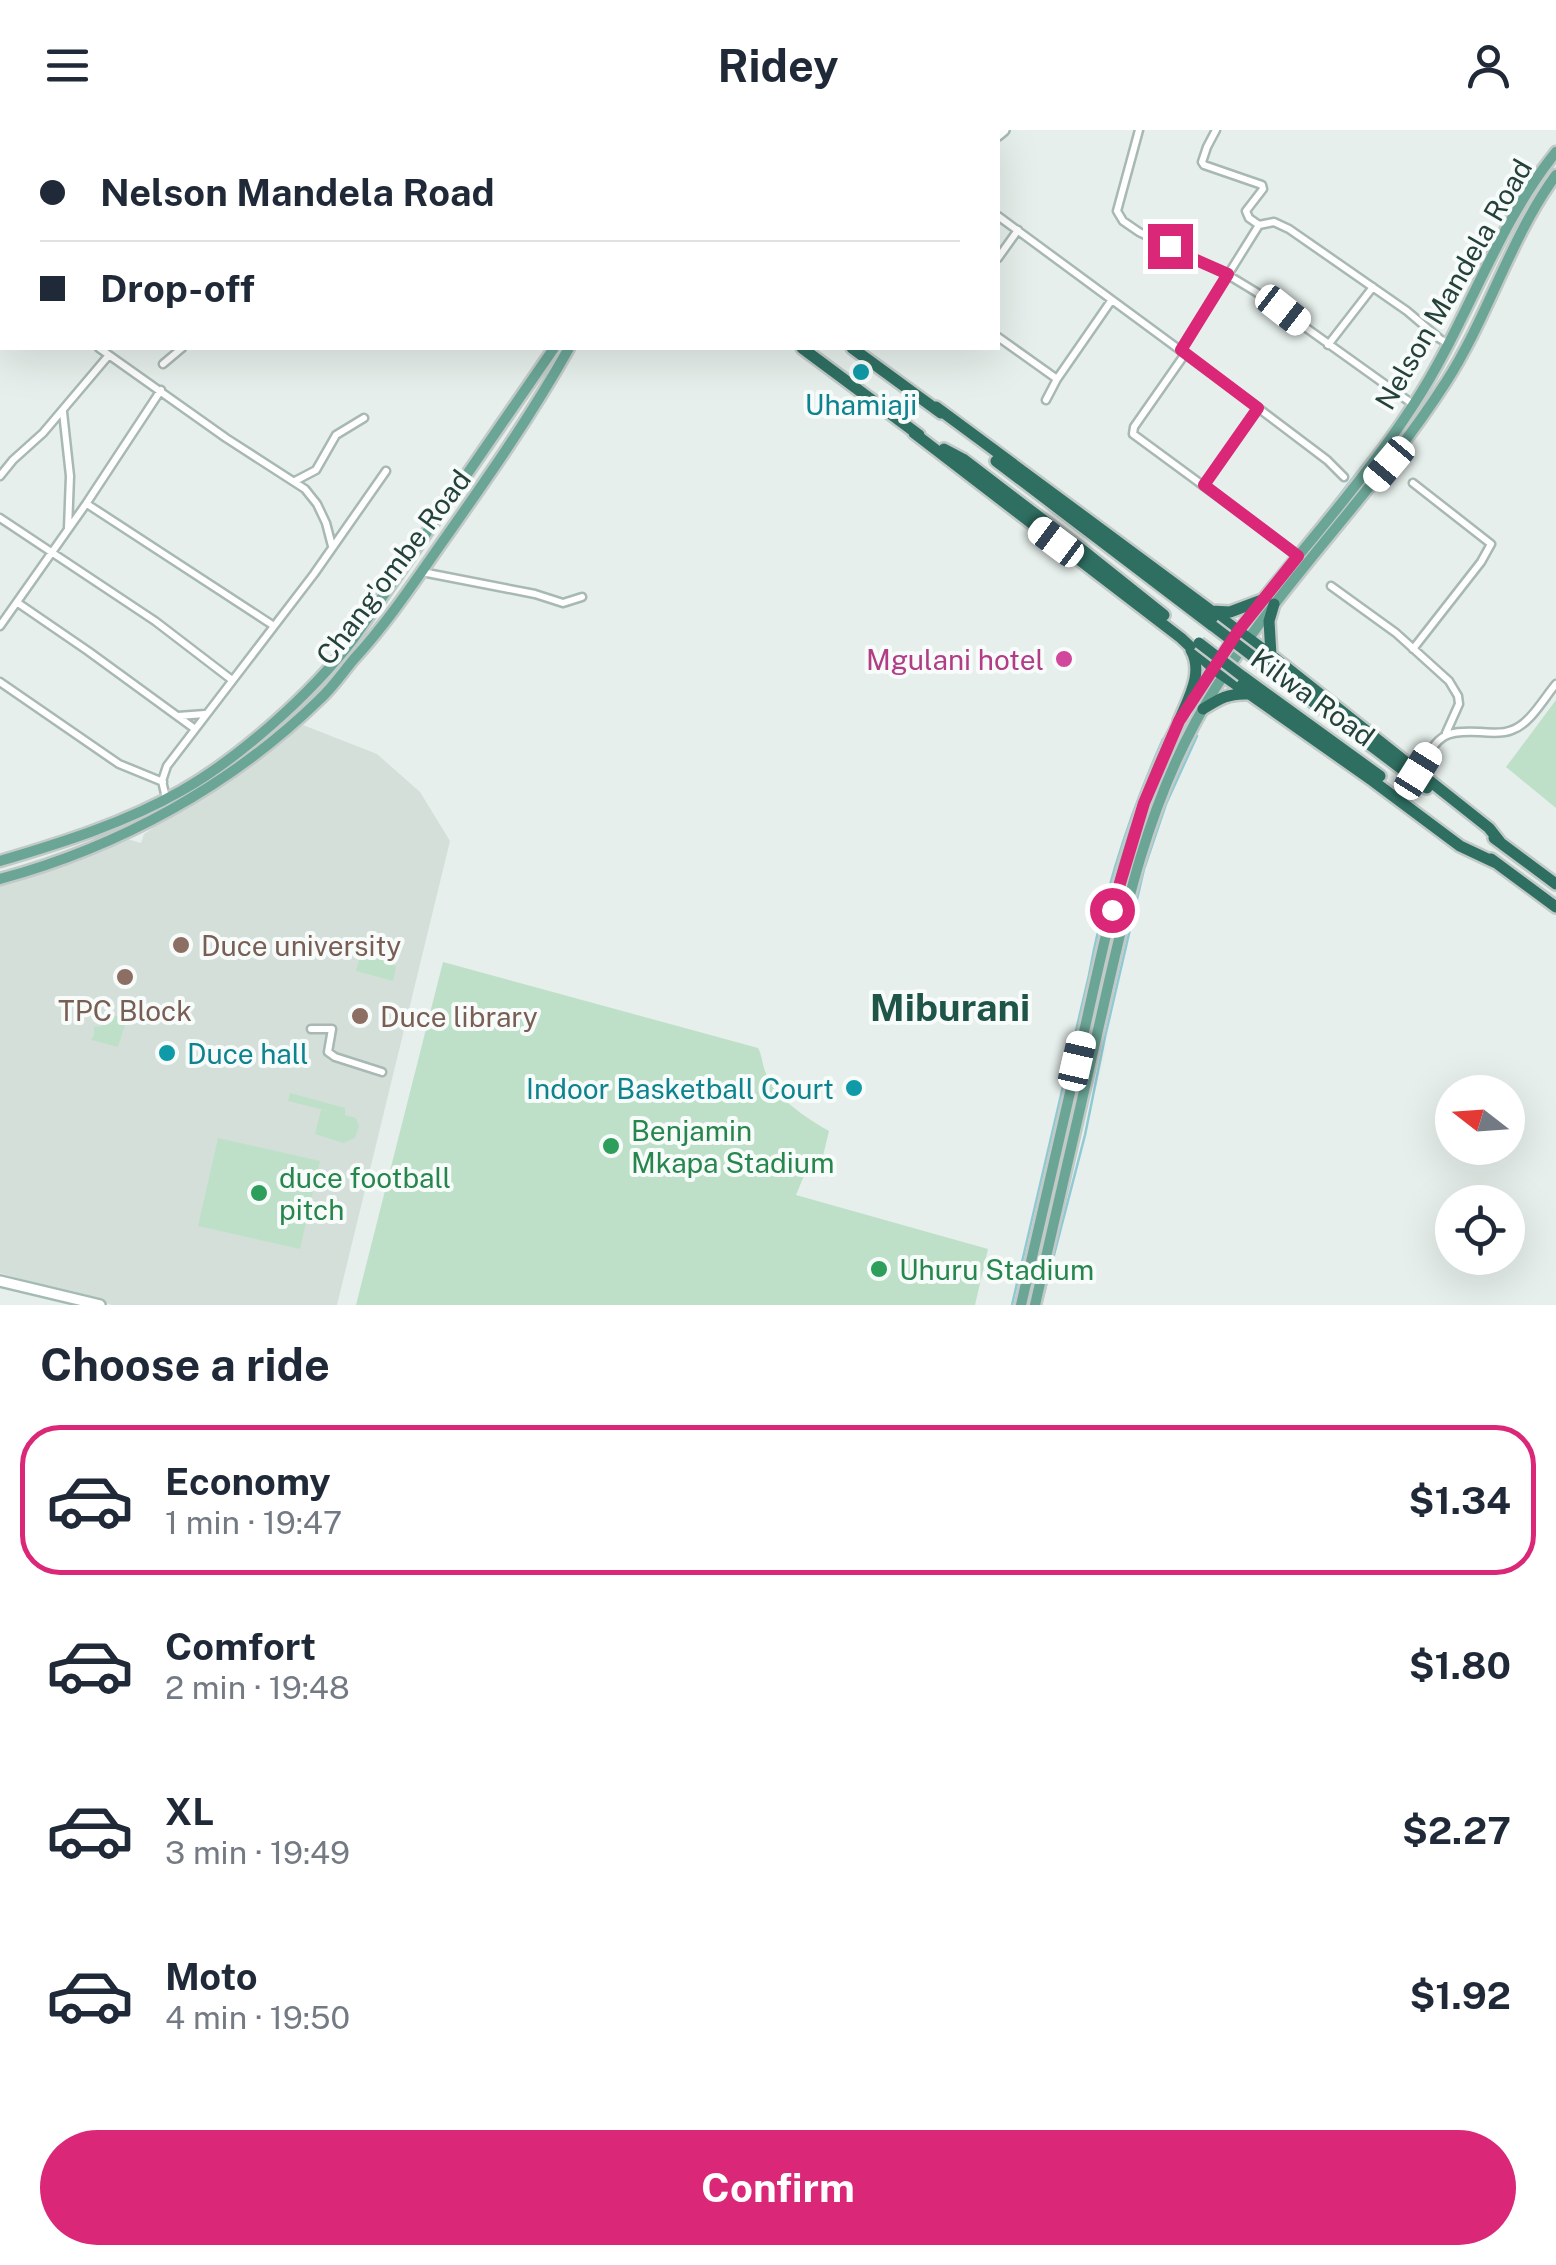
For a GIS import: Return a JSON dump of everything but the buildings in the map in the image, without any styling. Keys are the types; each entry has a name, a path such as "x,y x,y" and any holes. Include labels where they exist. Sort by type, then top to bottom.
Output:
{"highway":[{"name":"Kilwa Road","path":"805,350 914,433 963,458 1080,548 1192,642 1556,907"},
{"name":"Kilwa Road","path":"855,350 936,407 963,436 1556,884"},
{"path":"936,407 1271,655 1490,828 1500,842"},
{"path":"1211,610 1230,612 1268,602 1271,655"},
{"path":"1192,642 1218,672 1248,694 1460,846 1494,862"},
{"path":"1179,721 1197,664 1192,642"},
{"path":"1203,709 1231,693 1248,694"}],"main road":[{"name":"Nelson Mandela Road","path":"1021,1305 1116,892 1144,803 1179,721 1414,405 1517,209 1556,152"},
{"name":"Nelson Mandela Road","path":"1268,602 1389,464 1449,378 1487,306 1521,228 1556,175"},
{"name":"Chang'ombe Road","path":"0,860 98,828 166,798 221,765 292,706 354,638 553,350"},
{"name":"Chang'ombe Road","path":"0,879 101,844 201,794 282,734 322,698 402,602 492,472 568,350"},
{"name":"Nelson Mandela Road","path":"1035,1305 1139,857 1169,774 1218,672"}],"street":[{"path":"1138,130 1118,215 1140,232 1228,274 1414,405"},
{"path":"1216,130 1203,158 1204,165 1262,185 1246,212 1259,225"},
{"path":"1000,217 1327,460 1344,478"},
{"path":"1298,556 1133,434 1259,225 1281,224 1449,344"},
{"path":"1000,255 1018,230"},
{"path":"1328,345 1372,287"},
{"path":"1046,400 1112,301"},
{"path":"1000,337 1057,380"},
{"path":"103,350 226,438 295,481 317,504 333,548"},
{"path":"164,364 180,350"},
{"path":"0,476 63,411 110,354"},
{"path":"0,626 161,390"},
{"path":"1204,485 1258,408"},
{"path":"63,411 70,476 68,530"},
{"path":"295,481 316,470 336,435 364,418"},
{"path":"166,798 164,772 333,548 386,471"},
{"path":"1413,483 1491,544 1413,649"},
{"path":"86,504 274,626"},
{"path":"0,530 3,520 54,552 232,680"},
{"path":"421,572 563,603 582,597"},
{"path":"1331,586 1413,649 1449,682 1458,696 1446,733 1418,771"},
{"path":"18,604 88,650 195,730"},
{"path":"0,682 119,764 164,783"},
{"path":"1446,733 1512,731 1524,724 1556,684"},
{"path":"176,716 207,714"},
{"path":"312,1029 332,1029 328,1052 336,1057 382,1072"},
{"path":"0,1281 100,1305"}],"shaded area":[{"path":"303,725 377,754 420,792 450,841 337,1305 112,1305 0,1273 0,881 124,838 141,843 144,834"}],"green space":[{"path":"1556,700 1556,808 1506,767"},
{"path":"363,944 386,956 396,967 393,981 356,971"},
{"name":"Benjamin Mkapa Stadium","path":"443,962 758,1048 776,1090 829,1131 822,1160 810,1161 796,1195 988,1249 975,1305 356,1305"},
{"path":"110,1015 126,1022 118,1047 91,1040 94,1027 102,1026 99,1016"},
{"path":"290,1093 345,1108 345,1115 356,1118 359,1126 355,1138 343,1143 315,1134 321,1110 328,1111 288,1101"},
{"name":"duce football pitch","path":"218,1138 320,1161 300,1249 198,1226"}],"waterway":[{"path":"1321,519 1388,433"},
{"path":"1041,1305 1085,1135 1144,869 1166,804 1197,736"},
{"path":"1012,1305 1110,884 1163,739"}],"place":[{"name":"Uhamiaji","path":"861,372"},
{"name":"Mgulani hotel","path":"1064,659"},
{"name":"Duce university","path":"181,945"},
{"name":"TPC Block","path":"125,977"},
{"name":"Duce library","path":"360,1016"},
{"name":"Duce hall","path":"167,1053"},
{"name":"Indoor Basketball Court","path":"854,1088"},
{"name":"Benjamin Mkapa Stadium","path":"611,1146"},
{"name":"duce football pitch","path":"259,1193"},
{"name":"Uhuru Stadium","path":"879,1269"}],"district":[{"name":"Miburani","path":"950,1007"}],"route":[{"path":"1112,910 1144,803 1179,721 1238,631 1298,556 1204,485 1258,408 1181,350 1228,274 1170,246"}]}
